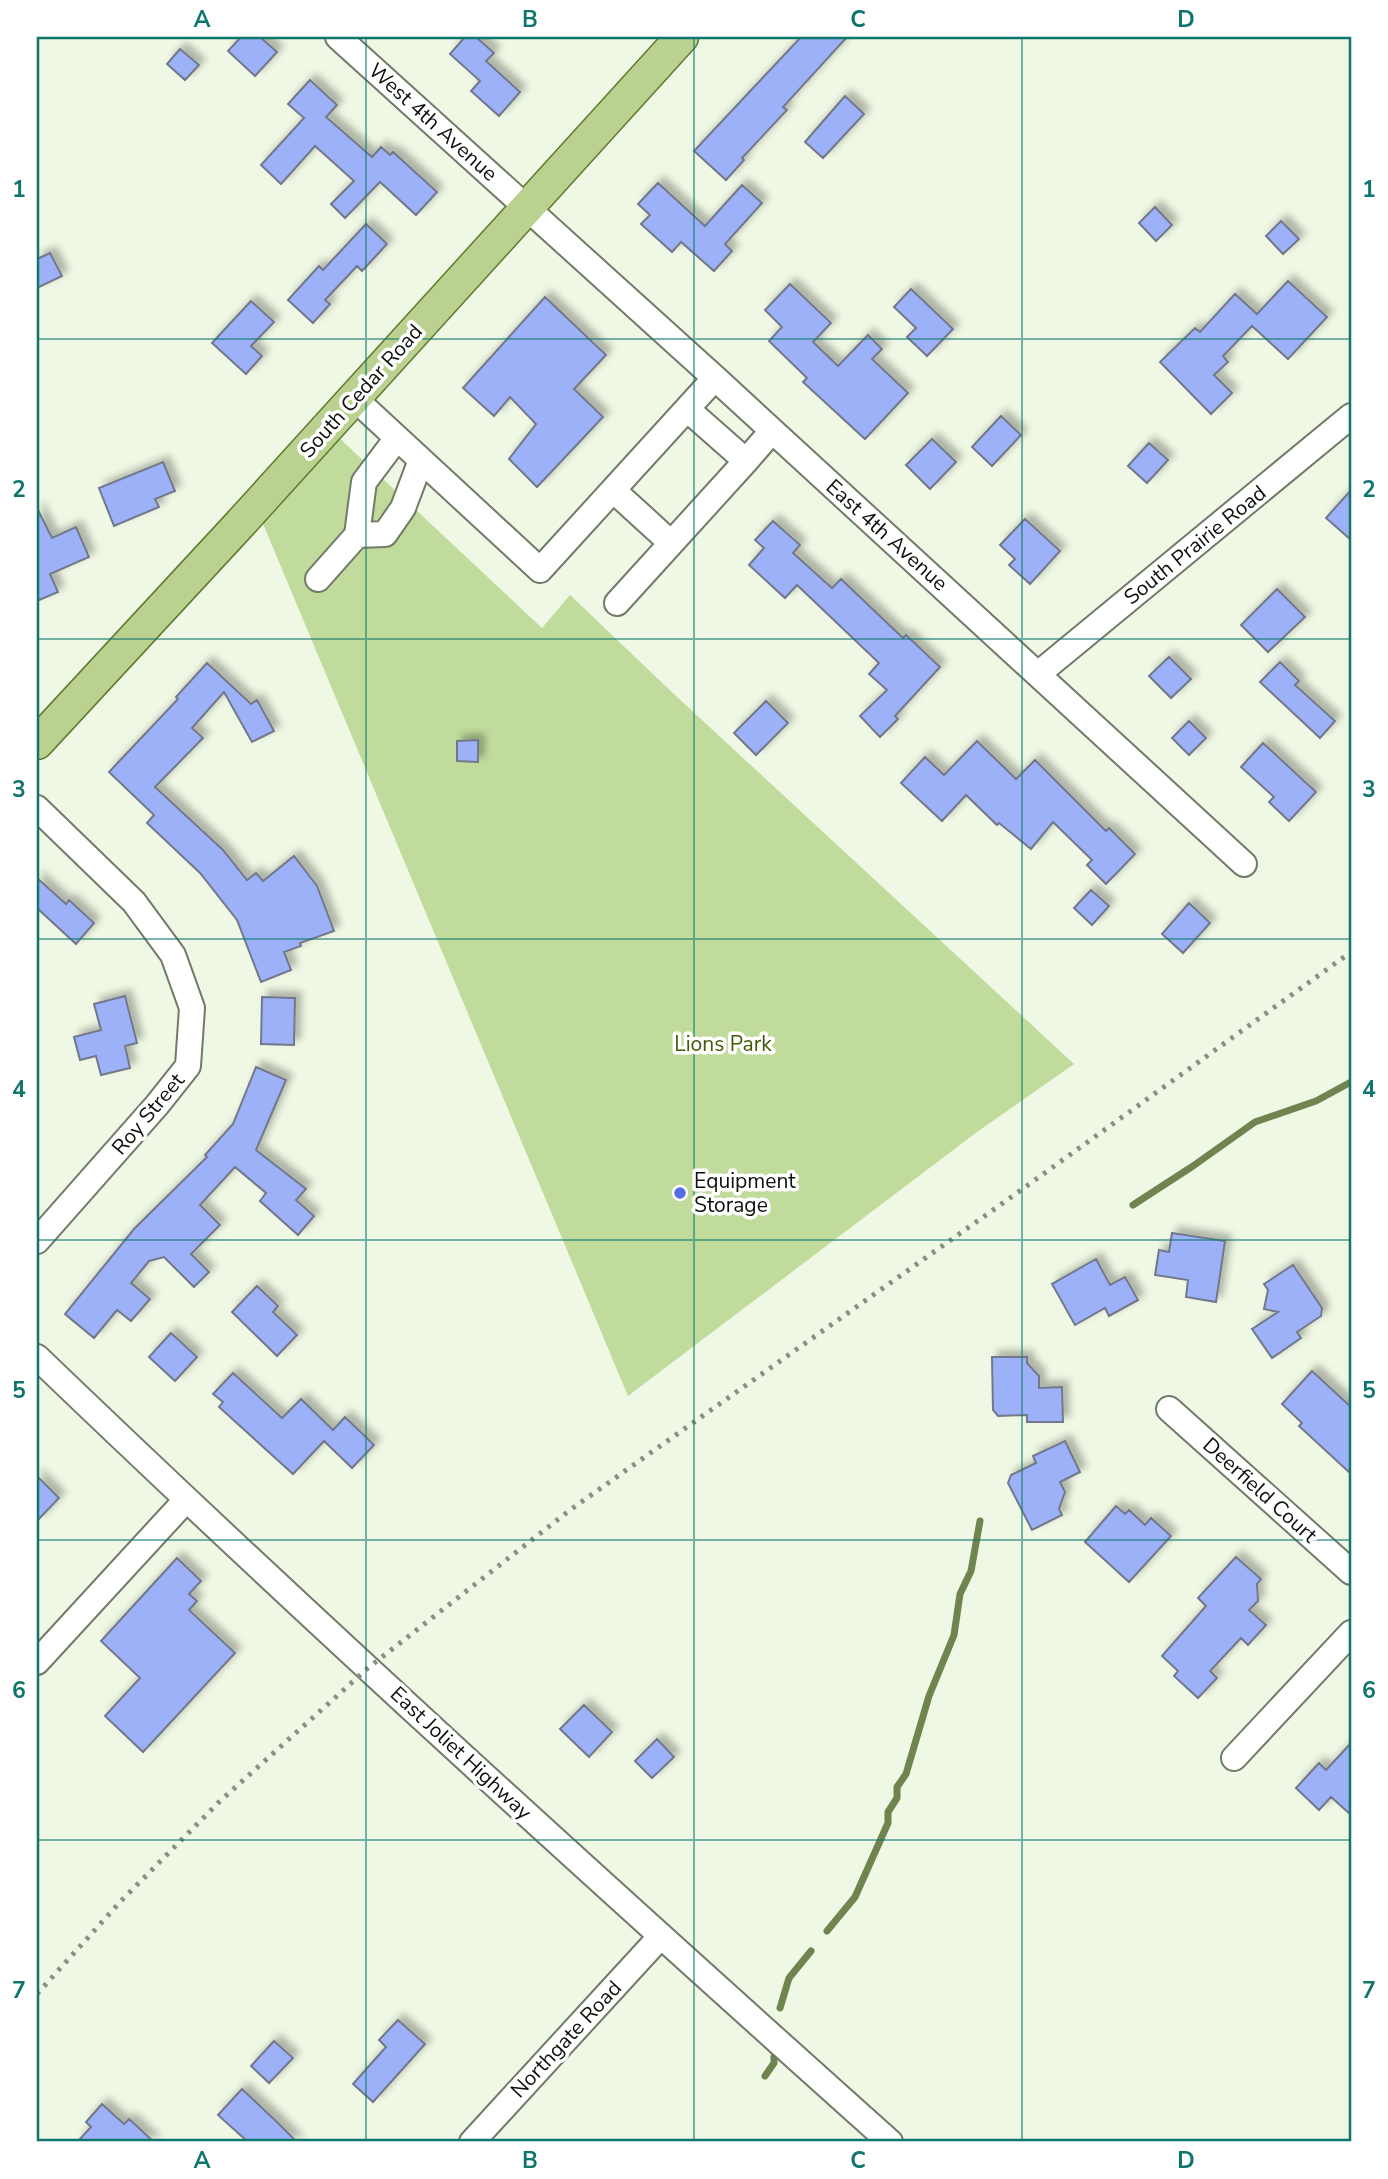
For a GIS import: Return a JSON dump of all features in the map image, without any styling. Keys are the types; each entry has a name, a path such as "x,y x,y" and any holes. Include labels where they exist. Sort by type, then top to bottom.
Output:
{"main road":[{"name":"South Cedar Road","path":"37,743 682,37"}],"street":[{"name":"West 4th Avenue","path":"338,37 528,207"},
{"name":"East 4th Avenue","path":"528,207 1244,864"},
{"path":"354,398 540,570 715,378"},
{"path":"687,409 746,461"},
{"name":"South Prairie Road","path":"1038,674 1351,416"},
{"path":"617,603 772,431"},
{"path":"318,579 357,535 364,482 397,438"},
{"path":"357,535 384,534 403,508 421,460"},
{"path":"613,490 671,542"},
{"name":"Roy Street","path":"37,808 134,902 173,956 192,1008 188,1066 37,1241"},
{"name":"East Joliet Highway","path":"37,1357 186,1500 890,2142"},
{"name":"Deerfield Court","path":"1169,1409 1351,1572"},
{"path":"37,1662 186,1500"},
{"path":"1234,1758 1351,1633"},
{"name":"Northgate Road","path":"472,2142 661,1936"}],"green space":[{"name":"Lions Park","path":"336,435 542,628 570,595 1074,1064 977,1132 628,1396 261,519"}],"building":[{"path":"241,37 260,37 277,52 255,76 228,51"},
{"path":"465,37 476,37 494,53 486,61 520,92 499,116 471,91 480,81 450,54"},
{"path":"801,37 847,37 783,107 787,110 742,158 744,160 726,180 694,151"},
{"path":"180,49 199,65 185,80 167,64"},
{"path":"310,80 337,105 326,117 372,157 381,147 390,155 393,152 437,192 416,215 380,182 345,218 331,204 354,181 315,146 281,184 261,165 304,118 288,104"},
{"path":"845,96 864,114 823,158 805,142"},
{"path":"658,183 705,226 742,185 762,203 725,244 732,251 714,271 681,242 672,252 641,224 650,215 638,204"},
{"path":"1155,207 1172,225 1156,241 1139,223"},
{"path":"1281,221 1299,239 1283,254 1266,236"},
{"path":"366,224 387,244 362,271 357,266 325,300 330,304 313,323 288,300 319,266 323,270"},
{"path":"50,253 62,276 37,288 37,259"},
{"path":"1288,281 1327,317 1288,359 1252,326 1223,356 1228,362 1214,375 1232,393 1211,414 1160,362 1195,328 1200,332 1235,294 1257,314"},
{"path":"790,284 831,323 813,342 838,366 868,335 882,349 872,359 908,393 865,439 803,382 807,378 769,341 782,327 765,310"},
{"path":"911,289 953,329 927,356 907,337 916,328 894,307"},
{"path":"545,297 606,355 574,389 603,417 537,487 509,459 536,424 510,397 494,416 463,388"},
{"path":"251,301 274,322 251,346 262,356 246,374 212,343"},
{"path":"1001,416 1021,435 992,466 972,447"},
{"path":"932,439 956,462 930,489 906,465"},
{"path":"1149,443 1168,460 1147,483 1128,466"},
{"path":"163,462 175,491 155,499 159,507 114,526 99,488"},
{"path":"1351,490 1351,540 1326,518"},
{"path":"37,508 52,538 76,527 89,557 50,574 58,592 37,601"},
{"path":"1025,519 1060,551 1030,584 1009,565 1015,559 1000,545"},
{"path":"773,521 800,545 793,553 832,588 841,579 903,638 906,635 940,667 895,716 898,719 880,737 860,716 887,690 869,674 879,663 797,585 785,598 749,565 764,548 755,540"},
{"path":"1277,589 1305,617 1268,652 1241,625"},
{"path":"1169,657 1191,679 1171,698 1149,676"},
{"path":"1280,662 1299,681 1295,685 1335,721 1320,738 1260,682"},
{"path":"207,663 251,704 257,700 274,731 252,742 224,692 192,728 203,738 155,787 223,850 247,880 256,873 263,881 294,856 317,886 334,931 300,943 301,946 284,952 291,970 261,982 237,920 200,873 147,823 154,815 109,772 178,699 176,697"},
{"path":"766,701 788,723 756,755 734,733"},
{"path":"1189,721 1206,738 1189,755 1172,738"},
{"path":"478,740 478,762 457,761 457,741"},
{"path":"977,741 1016,779 1035,760 1106,831 1109,828 1135,854 1106,884 1087,865 1092,860 1053,822 1031,849 999,823 997,825 966,795 942,821 901,783 925,757 944,775"},
{"path":"1263,743 1316,792 1289,821 1269,802 1274,797 1241,767"},
{"path":"37,878 66,904 69,900 94,923 76,944 37,908"},
{"path":"1091,890 1109,906 1092,925 1074,908"},
{"path":"1189,903 1210,923 1183,953 1162,934"},
{"path":"125,996 137,1043 125,1046 130,1068 101,1075 96,1056 80,1060 74,1037 101,1030 94,1004"},
{"path":"262,997 295,998 294,1045 261,1044"},
{"path":"256,1067 286,1080 256,1150 306,1189 296,1200 314,1216 298,1235 260,1201 266,1193 235,1167 200,1205 220,1225 191,1254 209,1272 194,1287 164,1257 149,1261 131,1283 150,1299 131,1321 117,1310 94,1338 65,1314 134,1229 207,1157 205,1155 233,1124"},
{"path":"1172,1233 1225,1241 1216,1302 1186,1297 1188,1280 1155,1275 1159,1250 1169,1252"},
{"path":"1096,1259 1110,1285 1125,1277 1138,1300 1109,1316 1105,1308 1075,1325 1052,1284"},
{"path":"1293,1265 1322,1308 1321,1316 1297,1332 1301,1338 1272,1358 1252,1329 1278,1312 1264,1309 1268,1290 1264,1284"},
{"path":"257,1286 278,1306 273,1312 297,1335 277,1356 232,1312"},
{"path":"171,1333 197,1357 175,1381 149,1357"},
{"path":"992,1357 1027,1357 1027,1363 1039,1376 1039,1388 1062,1387 1063,1422 1027,1422 1027,1415 998,1416 993,1410"},
{"path":"1312,1371 1351,1407 1351,1474 1299,1426 1302,1423 1282,1404"},
{"path":"233,1373 282,1418 301,1399 333,1430 345,1417 374,1445 352,1468 324,1441 293,1474 219,1407 223,1402 213,1394"},
{"path":"1065,1441 1080,1472 1060,1482 1065,1492 1059,1509 1062,1515 1032,1530 1008,1483 1011,1475 1036,1463 1033,1456"},
{"path":"37,1476 59,1498 37,1521"},
{"path":"1116,1506 1125,1514 1129,1510 1145,1525 1151,1518 1171,1536 1129,1582 1085,1542"},
{"path":"1236,1557 1261,1579 1257,1584 1258,1601 1249,1610 1266,1625 1248,1645 1241,1638 1210,1671 1217,1678 1198,1698 1174,1676 1178,1671 1162,1656 1206,1606 1198,1598"},
{"path":"177,1558 201,1581 189,1594 197,1601 189,1610 235,1653 143,1752 105,1716 140,1678 101,1641"},
{"path":"584,1705 612,1732 589,1757 560,1729"},
{"path":"657,1739 674,1757 652,1778 635,1761"},
{"path":"1351,1743 1351,1815 1331,1797 1319,1810 1296,1788 1319,1763 1326,1770"},
{"path":"398,2020 425,2044 373,2102 353,2084 386,2047 379,2040"},
{"path":"274,2041 293,2058 269,2083 251,2066"},
{"path":"242,2089 297,2142 248,2142 218,2115"},
{"path":"102,2104 124,2124 129,2119 154,2142 77,2142 91,2127 86,2122"}],"waterway":[{"path":"1133,1205 1255,1122 1316,1101 1351,1082"},
{"path":"827,1931 855,1897 888,1823 888,1812 897,1798 897,1787 906,1774 929,1696 954,1635 960,1594 971,1571 980,1521"},
{"path":"780,2008 789,1978 811,1951"},
{"path":"765,2076 774,2063 774,2057"}],"railway":[{"path":"37,1994 121,1901 219,1802 368,1668 570,1510 1351,952"}],"place":[{"name":"Equipment Storage","path":"680,1193"}]}
